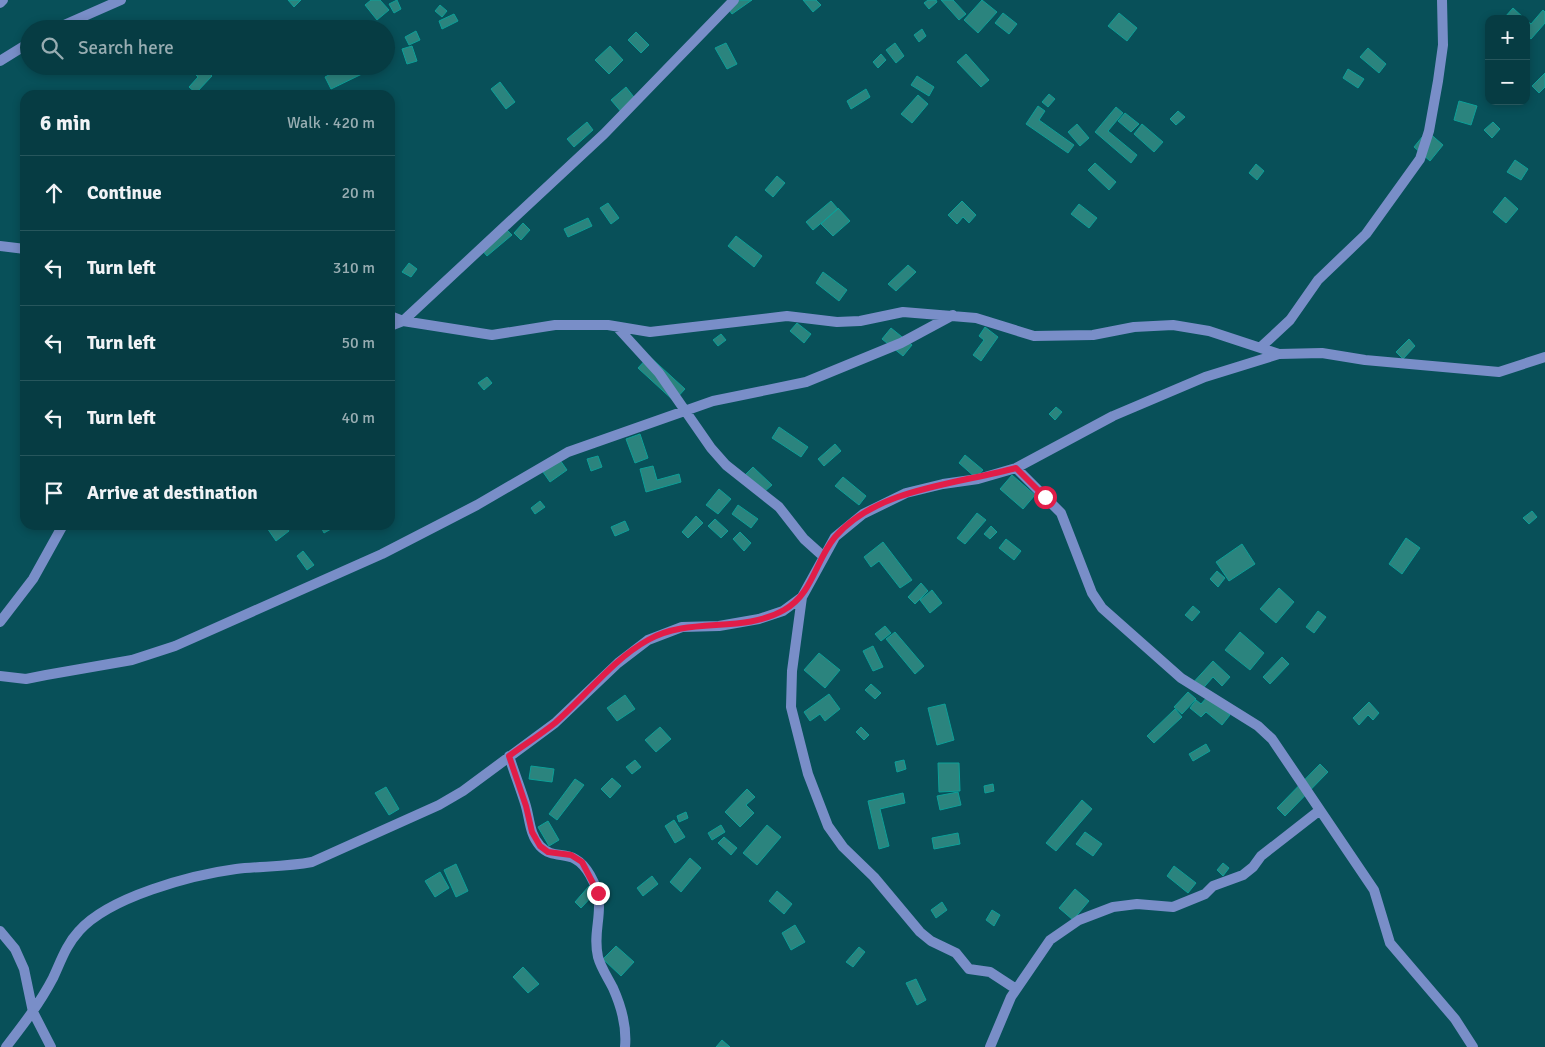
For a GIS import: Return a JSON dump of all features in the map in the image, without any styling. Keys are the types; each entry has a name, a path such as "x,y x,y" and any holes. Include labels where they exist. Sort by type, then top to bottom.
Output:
{"street":[{"path":"0,3 3,0"},
{"path":"75,20 121,0"},
{"path":"395,324 403,321 604,134 734,0"},
{"path":"1260,347 1290,320 1318,280 1366,234 1420,159 1429,131 1443,45 1442,0"},
{"path":"0,60 20,48"},
{"path":"0,246 20,248"},
{"path":"395,318 403,321 492,335 555,325 608,325 650,332 787,316 838,322 860,322 903,312 976,318 1034,336 1093,335 1134,327 1173,324 1209,331 1278,354"},
{"path":"0,676 26,679 132,660 175,646 382,554 477,505 568,452 713,402 806,382 901,343 953,315"},
{"path":"617,327 659,373 711,448 726,465 779,507 804,539 824,557"},
{"path":"1016,989 990,972 969,969 956,953 931,941 920,932 874,877 843,847 828,826 808,774 791,707 792,671 802,596 835,537 863,514 906,493 943,484 978,479 1016,468 1113,416 1206,377 1278,354 1322,354 1365,360 1499,372 1545,357"},
{"path":"1016,468 1061,514 1092,593 1102,608 1180,678 1258,726 1272,739 1374,890 1390,943 1455,1019 1473,1047"},
{"path":"0,622 34,580 60,530"},
{"path":"6,1047 33,1012 53,977 65,950 79,930 102,912 131,896 235,869 312,862 439,805 463,791 554,723 618,663 648,640 682,627 719,626 759,620 783,611 802,596"},
{"path":"509,756 526,806 532,832 540,846 548,852 571,855 582,862 598,893 600,906 596,941 598,957 622,1012 627,1029 625,1047"},
{"path":"990,1047 1003,1012 1043,946 1079,920 1125,904 1164,908 1185,903 1205,894 1213,886 1243,875 1253,867 1261,856 1320,810"},
{"path":"0,931 15,949 24,968 33,1012 51,1047"}],"building":[{"path":"288,0 301,0 294,7"},
{"path":"371,0 380,0 389,10 377,20 365,5"},
{"path":"397,0 401,9 394,13 389,4"},
{"path":"738,0 752,0 732,14 727,7"},
{"path":"803,0 816,0 821,5 813,12"},
{"path":"928,0 936,0 937,2 929,9 924,3"},
{"path":"941,0 953,0 966,14 959,20"},
{"path":"982,0 997,12 978,33 964,20"},
{"path":"440,5 447,11 442,17 435,11"},
{"path":"1513,8 1521,15 1507,15"},
{"path":"1543,10 1545,12 1545,23 1531,39 1531,24"},
{"path":"1003,13 1017,24 1009,34 995,23"},
{"path":"1119,13 1137,28 1127,41 1108,26"},
{"path":"454,14 458,21 442,29 439,21"},
{"path":"922,29 926,36 919,42 914,35"},
{"path":"416,31 420,40 409,45 405,37"},
{"path":"636,32 649,45 641,53 628,40"},
{"path":"726,43 737,64 727,69 715,48"},
{"path":"895,43 904,56 896,63 886,50"},
{"path":"412,46 417,61 407,64 402,49"},
{"path":"610,46 623,60 609,74 595,60"},
{"path":"1368,48 1386,64 1379,73 1360,57"},
{"path":"881,54 886,60 878,68 873,62"},
{"path":"966,54 989,80 981,87 957,62"},
{"path":"1348,69 1364,79 1358,88 1343,78"},
{"path":"1545,73 1545,87 1539,93 1532,86"},
{"path":"196,75 212,76 199,90 192,90 189,87 198,77"},
{"path":"329,75 360,75 331,89 325,77"},
{"path":"917,76 934,87 929,96 911,85"},
{"path":"500,82 515,102 506,109 491,89"},
{"path":"626,87 637,101 623,114 611,100"},
{"path":"866,89 870,97 851,109 847,101"},
{"path":"1049,94 1055,99 1048,107 1042,102"},
{"path":"918,95 928,104 912,123 901,114"},
{"path":"1459,101 1477,106 1471,125 1454,120"},
{"path":"1038,106 1045,111 1039,120 1074,145 1068,153 1026,124"},
{"path":"1116,107 1123,113 1108,131 1137,155 1131,163 1095,132"},
{"path":"1178,111 1185,117 1176,125 1170,119"},
{"path":"1125,113 1139,124 1131,132 1118,121"},
{"path":"587,122 593,130 574,147 567,139"},
{"path":"1493,122 1500,129 1492,138 1484,130"},
{"path":"1077,124 1089,138 1080,146 1068,132"},
{"path":"1142,124 1163,142 1154,152 1134,134"},
{"path":"1427,131 1443,145 1430,161 1414,147"},
{"path":"1515,160 1528,169 1521,180 1507,172"},
{"path":"1095,163 1116,182 1109,190 1088,170"},
{"path":"1256,164 1264,171 1257,180 1249,173"},
{"path":"777,176 785,183 773,197 765,190"},
{"path":"1505,197 1518,209 1506,223 1493,212"},
{"path":"831,201 838,209 813,230 806,222"},
{"path":"962,201 976,215 969,223 963,217 957,224 948,215"},
{"path":"608,203 619,218 611,224 600,208"},
{"path":"1079,204 1097,218 1089,228 1071,214"},
{"path":"838,208 850,221 833,236 821,224"},
{"path":"588,218 592,226 568,237 564,229"},
{"path":"523,223 530,230 521,240 514,233"},
{"path":"506,229 512,235 487,256 481,249"},
{"path":"736,236 762,256 754,267 728,246"},
{"path":"409,263 417,269 411,277 402,272"},
{"path":"908,265 916,272 896,291 888,284"},
{"path":"823,272 847,290 839,301 816,283"},
{"path":"797,323 811,334 804,343 790,331"},
{"path":"985,327 998,337 981,361 973,355 984,340 979,336"},
{"path":"891,328 912,345 903,356 882,339"},
{"path":"721,334 726,340 718,346 713,340"},
{"path":"1409,339 1415,346 1403,359 1396,352"},
{"path":"649,356 685,389 674,401 638,368"},
{"path":"487,377 492,383 484,390 478,383"},
{"path":"1056,407 1062,412 1055,420 1049,414"},
{"path":"779,427 808,447 801,457 772,438"},
{"path":"640,434 648,458 635,463 626,439"},
{"path":"835,444 841,451 824,466 818,459"},
{"path":"965,455 983,470 976,478 959,463"},
{"path":"598,456 602,467 591,471 587,459"},
{"path":"560,460 567,470 550,482 543,472"},
{"path":"653,466 657,480 679,474 681,482 646,492 640,469"},
{"path":"753,467 772,485 764,492 745,475"},
{"path":"1012,475 1035,495 1023,509 1000,489"},
{"path":"843,477 866,496 859,505 835,486"},
{"path":"719,489 731,499 718,514 706,505"},
{"path":"540,501 545,507 535,514 531,508"},
{"path":"738,505 758,519 751,528 732,514"},
{"path":"1532,511 1537,517 1529,524 1523,518"},
{"path":"977,513 986,520 965,544 957,538"},
{"path":"696,516 703,523 688,538 682,532"},
{"path":"715,519 728,531 721,538 708,526"},
{"path":"625,521 629,530 615,536 611,527"},
{"path":"991,526 997,532 990,539 984,534"},
{"path":"268,530 288,530 289,531 276,541"},
{"path":"740,532 751,543 744,551 733,539"},
{"path":"1406,538 1420,548 1402,574 1389,564"},
{"path":"1006,539 1021,551 1014,560 999,548"},
{"path":"883,542 912,580 900,588 879,561 871,567 864,557"},
{"path":"1242,544 1255,564 1229,581 1216,562"},
{"path":"303,551 314,565 307,570 297,556"},
{"path":"1217,571 1225,578 1218,587 1210,579"},
{"path":"921,583 928,591 915,604 908,597"},
{"path":"1279,588 1294,602 1276,623 1260,609"},
{"path":"932,590 942,603 930,613 920,600"},
{"path":"1193,606 1200,612 1192,621 1185,615"},
{"path":"1318,611 1326,617 1314,633 1306,627"},
{"path":"885,626 891,633 881,641 875,634"},
{"path":"895,632 924,666 915,674 886,639"},
{"path":"1240,632 1264,653 1250,670 1225,650"},
{"path":"873,646 883,667 873,671 863,651"},
{"path":"819,653 840,670 825,688 804,670"},
{"path":"1282,657 1289,664 1270,684 1263,677"},
{"path":"1213,661 1230,677 1222,686 1213,677 1198,694 1190,686"},
{"path":"871,684 881,693 875,699 865,690"},
{"path":"1188,692 1196,699 1182,714 1174,707"},
{"path":"829,694 840,709 825,721 820,714 810,721 804,712"},
{"path":"625,695 635,709 617,721 607,708"},
{"path":"1208,696 1230,715 1222,725 1206,712 1201,717 1190,708 1196,700 1201,704"},
{"path":"1369,702 1379,713 1373,720 1368,715 1359,725 1353,718"},
{"path":"945,704 954,740 937,745 928,708"},
{"path":"1175,709 1182,717 1154,743 1147,736"},
{"path":"660,727 671,739 656,752 645,740"},
{"path":"861,727 869,735 864,740 856,732"},
{"path":"1206,744 1210,751 1193,761 1189,754"},
{"path":"635,760 641,767 632,774 626,767"},
{"path":"904,760 906,769 897,772 895,762"},
{"path":"938,763 959,763 960,791 939,792"},
{"path":"1320,764 1328,772 1285,816 1277,808"},
{"path":"531,766 554,769 552,782 529,779"},
{"path":"612,778 621,786 610,798 601,789"},
{"path":"575,779 584,785 557,820 549,814"},
{"path":"993,784 994,791 985,793 984,786"},
{"path":"386,787 399,809 389,815 375,793"},
{"path":"747,789 755,797 746,805 754,813 740,827 725,812"},
{"path":"958,792 961,805 940,810 937,796"},
{"path":"903,793 905,803 880,809 889,846 879,849 868,801"},
{"path":"1082,800 1092,809 1056,851 1046,843"},
{"path":"686,812 688,818 679,822 677,816"},
{"path":"674,820 685,837 675,843 665,826"},
{"path":"548,821 559,840 549,846 538,827"},
{"path":"721,825 725,832 712,840 708,833"},
{"path":"767,825 781,837 757,865 743,853"},
{"path":"1085,832 1102,844 1093,856 1076,844"},
{"path":"958,833 960,844 934,849 932,838"},
{"path":"724,837 737,848 731,855 718,843"},
{"path":"690,858 701,868 681,892 670,882"},
{"path":"1223,863 1229,868 1223,876 1217,870"},
{"path":"456,864 468,891 456,897 444,870"},
{"path":"1174,866 1196,883 1188,893 1167,876"},
{"path":"440,872 449,888 435,897 425,881"},
{"path":"652,876 658,884 643,896 637,888"},
{"path":"589,886 596,892 581,908 575,902"},
{"path":"1075,889 1089,901 1073,920 1059,908"},
{"path":"777,891 792,904 784,914 769,901"},
{"path":"942,902 947,910 936,918 931,910"},
{"path":"992,910 1000,915 994,926 986,920"},
{"path":"795,925 805,942 791,950 782,933"},
{"path":"616,946 634,962 621,976 603,959"},
{"path":"859,947 865,952 853,967 846,962"},
{"path":"523,967 539,984 528,993 513,977"},
{"path":"916,979 926,1000 917,1005 906,983"},
{"path":"722,1040 730,1047 716,1047"}],"route":[{"path":"598,893 591,876 582,862 571,855 548,852 540,846 532,832 526,806 509,756 554,723 618,663 648,640 682,627 719,626 759,620 783,611 802,596 835,537 863,514 906,493 943,484 978,479 1016,468 1045,497"}]}
